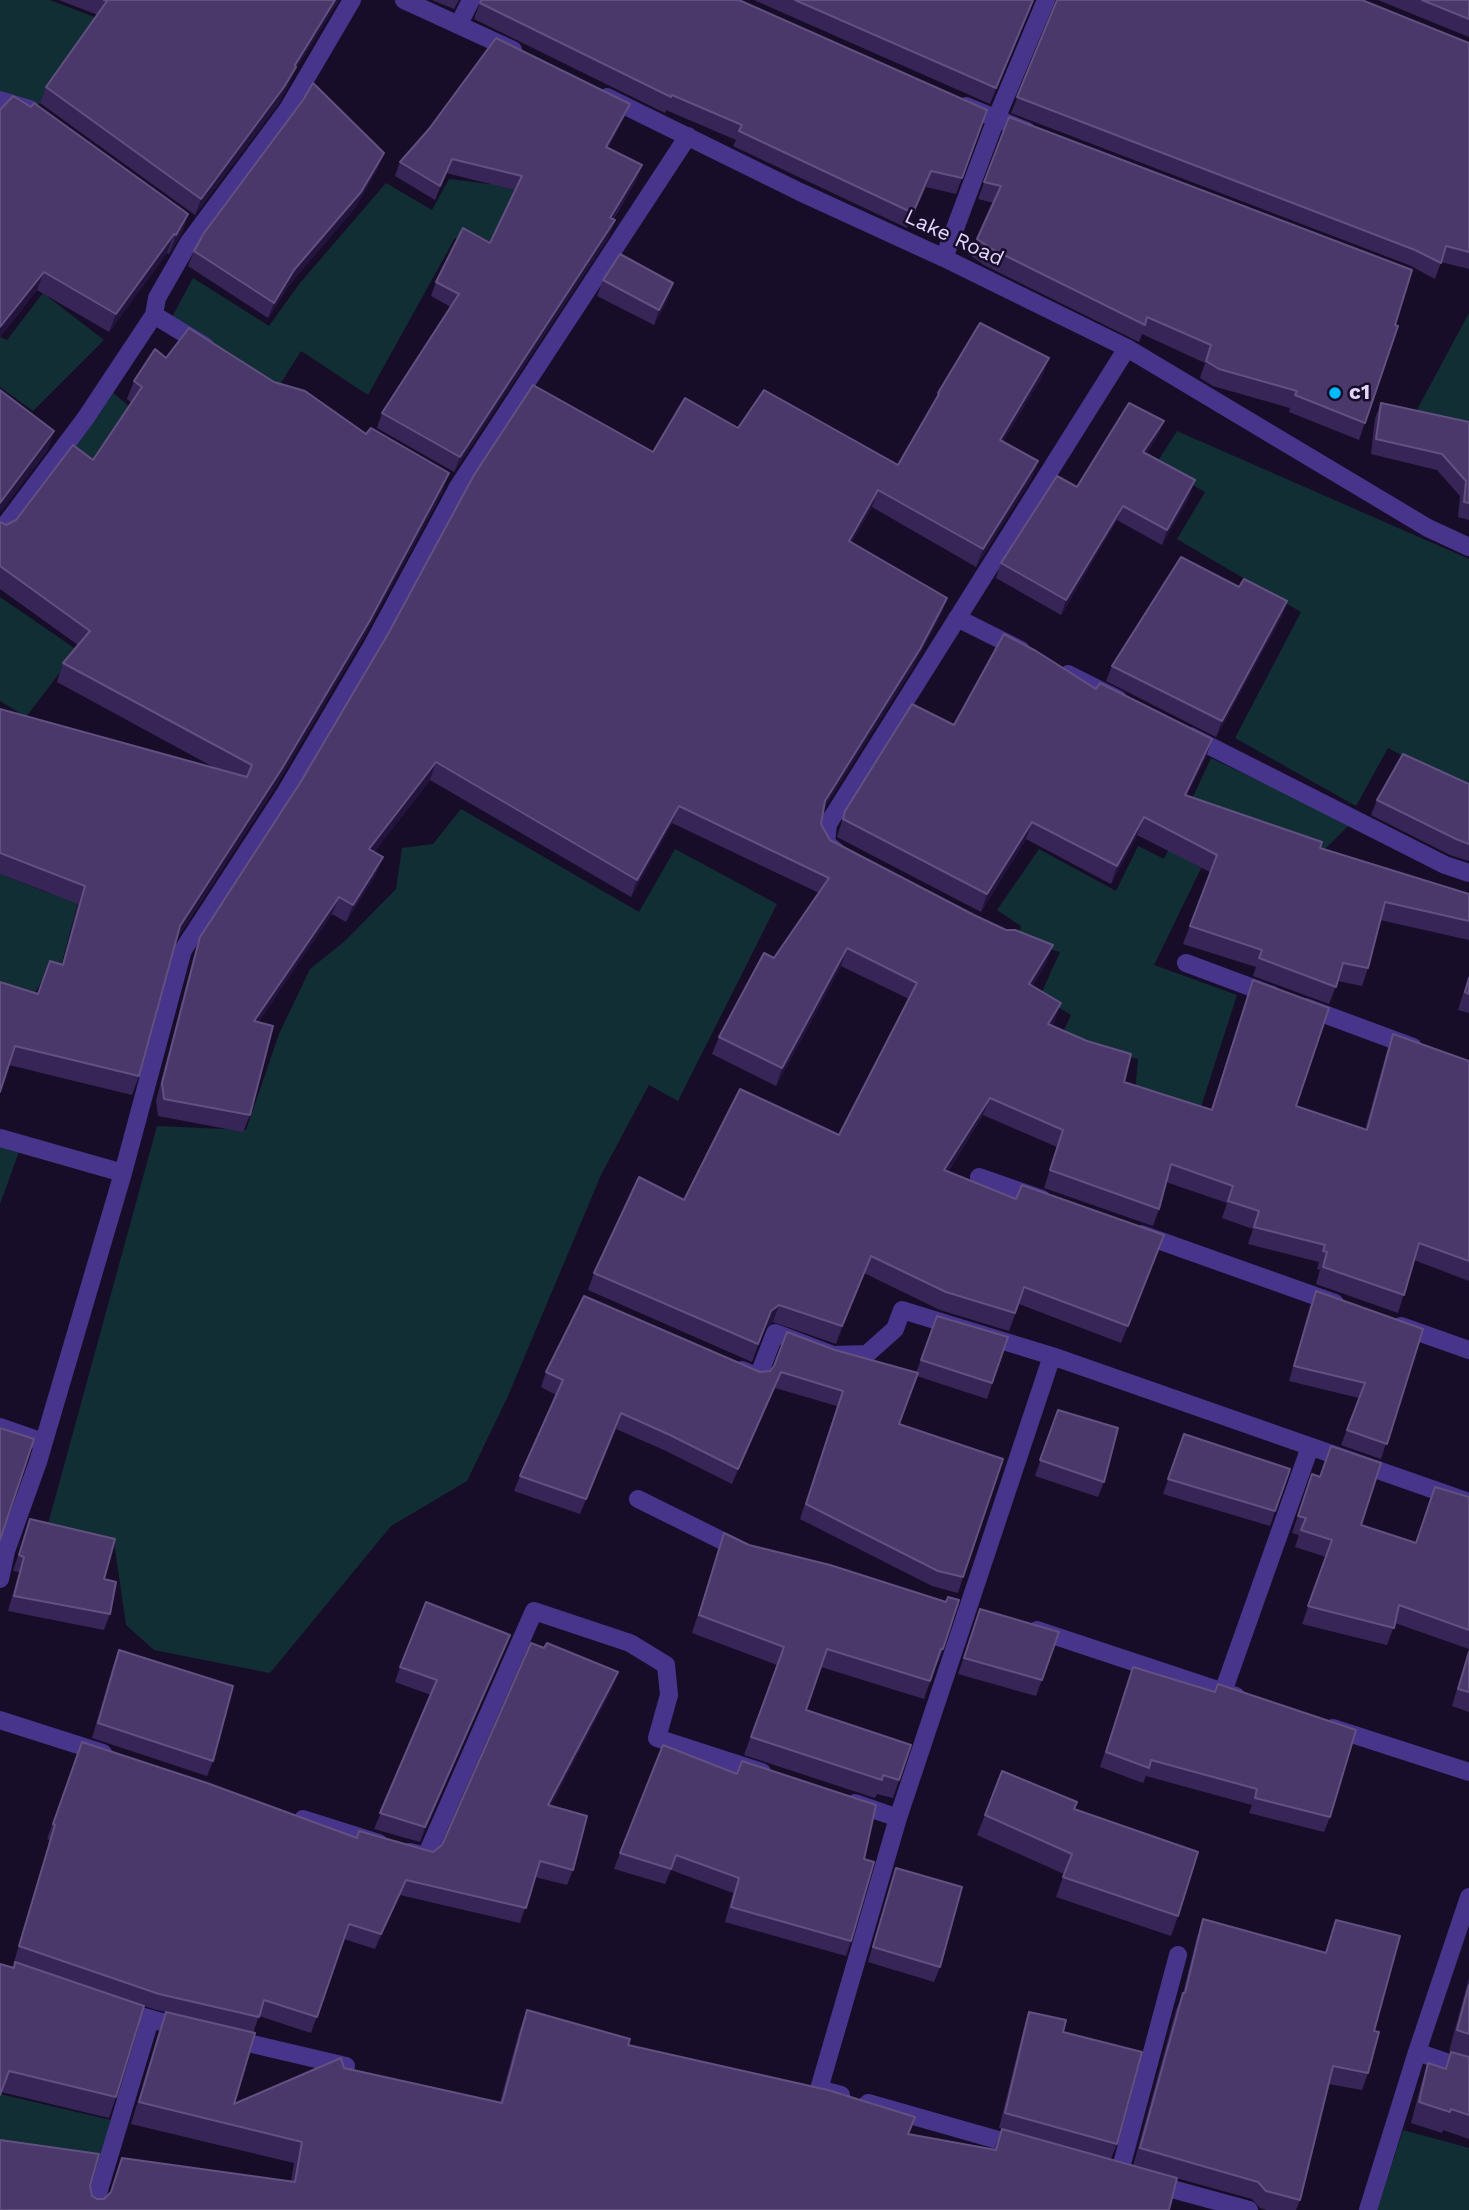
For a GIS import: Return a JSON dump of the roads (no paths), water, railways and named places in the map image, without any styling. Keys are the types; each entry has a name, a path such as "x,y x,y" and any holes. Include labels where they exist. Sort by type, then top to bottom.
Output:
{"street":[{"path":"0,532 85,419 154,315 157,298 191,226 288,109 352,0"},
{"path":"404,0 532,59"},
{"path":"459,24 471,0"},
{"path":"944,258 996,119 1046,0"},
{"name":"Lake Road","path":"592,89 1127,348 1428,528 1469,547"},
{"path":"946,98 1047,139"},
{"path":"0,100 28,108 39,116"},
{"path":"0,1578 6,1551 38,1462 123,1173 183,950 284,795 372,646 452,484 688,136"},
{"path":"154,315 224,359"},
{"path":"853,859 825,843 828,824 1127,348"},
{"path":"957,618 1128,704"},
{"path":"1177,729 1445,865 1469,873"},
{"path":"1186,963 1432,1054"},
{"path":"0,1138 123,1173"},
{"path":"979,1177 1056,1204"},
{"path":"1120,1227 1350,1308"},
{"path":"722,1361 758,1377 775,1333 832,1355 867,1354 895,1328 902,1310 1052,1356 1469,1502"},
{"path":"1386,1321 1469,1350"},
{"path":"1041,2153 819,2089 898,1818 1052,1356"},
{"path":"0,1427 43,1442"},
{"path":"1223,1692 1310,1447"},
{"path":"638,1499 744,1552 758,1555"},
{"path":"283,1813 426,1856 534,1611 630,1643 666,1665 668,1695 657,1738 784,1780"},
{"path":"1019,1624 1249,1700"},
{"path":"0,1720 116,1758"},
{"path":"1314,1721 1469,1772"},
{"path":"834,1797 898,1818"},
{"path":"1368,2210 1417,2052 1468,1905"},
{"path":"1178,1955 1113,2173 1249,2210"},
{"path":"100,2003 150,2020 346,2066"},
{"path":"93,2210 150,2020"},
{"path":"1417,2052 1469,2070"}],"place":[{"name":"c1","path":"1335,393"}]}
